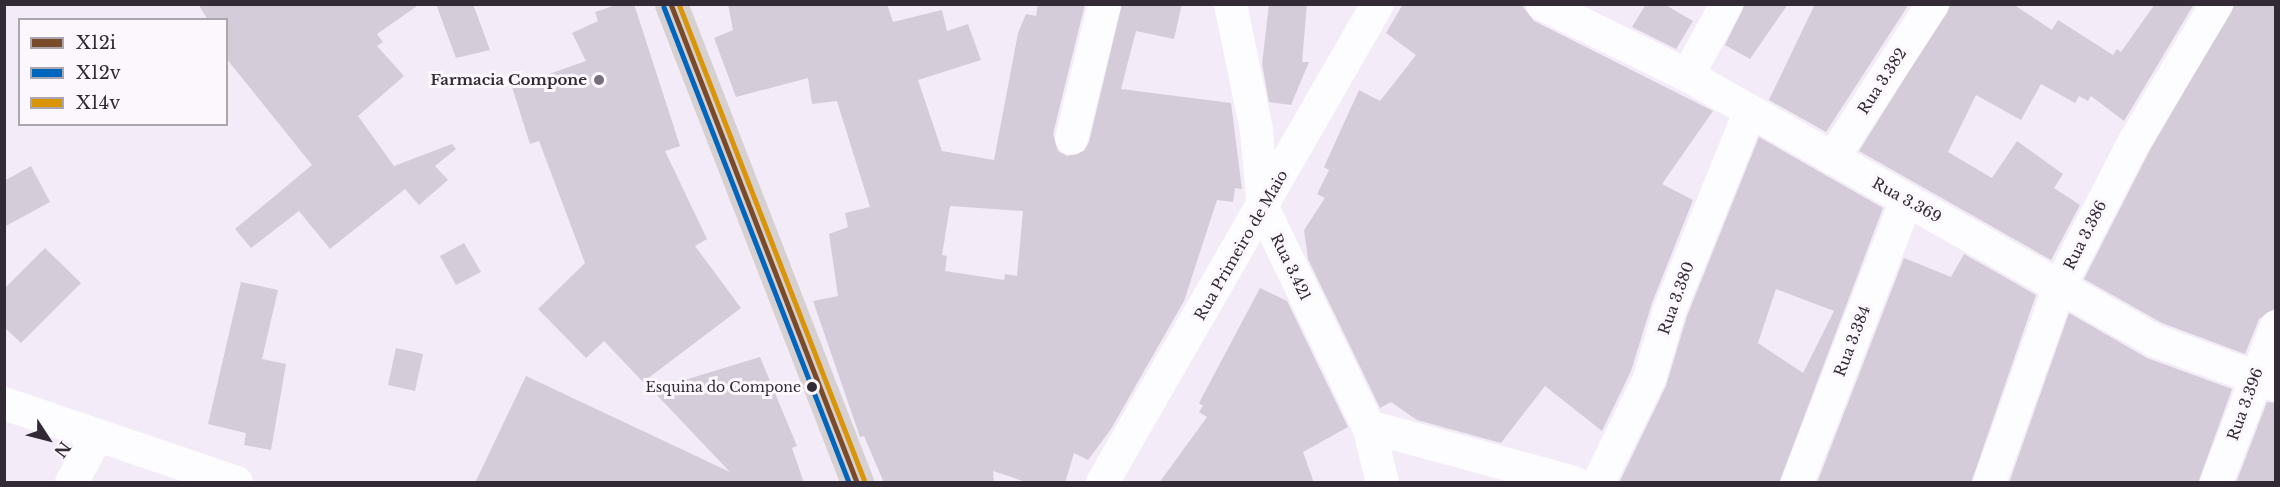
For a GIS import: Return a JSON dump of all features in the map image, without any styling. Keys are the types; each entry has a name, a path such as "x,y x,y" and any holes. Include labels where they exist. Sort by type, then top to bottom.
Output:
{"main road":[{"path":"671,4 857,483"}],"street":[{"path":"1071,138 1104,4"},
{"name":"Rua 3.421","path":"1230,4 1256,130 1263,209 1368,426 1382,483"},
{"name":"Rua Primeiro de Maio","path":"1102,483 1263,209 1377,4"},
{"name":"Rua 3.369","path":"1542,4 1687,75 2154,340 2264,382"},
{"path":"1687,75 1726,4"},
{"name":"Rua 3.382","path":"1832,158 1932,4"},
{"name":"Rua 3.386","path":"1989,483 2059,286 2134,141 2216,4"},
{"name":"Rua 3.380","path":"1598,483 1649,378 1669,310 1749,112"},
{"name":"Rua 3.384","path":"1797,483 1906,200"},
{"name":"Rua 3.396","path":"2216,483 2264,382 2276,326"},
{"path":"4,403 236,483"},
{"path":"1368,426 1574,483"},
{"path":"71,483 97,435"}],"building":[{"path":"198,4 420,4 377,34 383,42 377,46 404,76 358,116 394,166 452,144 456,149 435,166 448,180 419,205 405,189 330,249 299,211 251,248 235,229 312,165 228,60 228,18 207,18"},
{"path":"436,4 473,4 490,50 456,58"},
{"path":"619,4 634,4 680,146 665,151 707,239 695,246 741,308 643,382 604,341 586,358 538,309 585,263 539,141 530,144 512,87 586,61 572,33 598,21 595,12"},
{"path":"728,4 887,4 893,22 942,10 947,31 968,24 981,60 918,80 942,151 994,160 1018,33 1026,14 1036,16 1038,4 1085,4 1053,134 1058,151 1067,156 1084,151 1089,142 1122,4 1182,4 1174,39 1136,31 1121,89 1231,103 1242,189 1235,188 1233,202 1217,200 1184,301 1111,429 1088,460 1074,453 1065,483 1029,483 993,471 994,483 884,483 864,436 860,437 813,301 838,296 829,234 848,227 845,213 870,207 837,101 812,104 808,78 736,97 714,38 733,30","holes":["950,206 1023,211 1017,276 1005,274 1004,280 945,271 947,256 942,255"]},
{"path":"1269,4 1307,4 1302,62 1309,62 1291,105 1269,102 1262,64"},
{"path":"1403,4 1521,4 1534,21 1713,111 1662,184 1693,200 1652,303 1631,371 1602,431 1545,386 1501,443 1417,420 1391,402 1380,408 1308,259 1304,230 1325,198 1317,194 1329,170 1324,167 1359,90 1380,101 1416,55 1386,33"},
{"path":"1646,4 1664,4 1693,21 1676,49 1632,27"},
{"path":"1745,4 1788,4 1750,59 1725,45"},
{"path":"1815,4 1909,4 1826,132 1769,100"},
{"path":"1951,4 2013,4 2052,30 2058,20 2113,55 2117,49 2121,52 2155,4 2194,4 2124,121 2091,96 2088,101 2079,96 2075,103 2041,84 2021,120 1976,95 1948,152 1992,178 2017,141 2063,174 2054,188 2080,205 2051,260 1859,151"},
{"path":"2235,4 2276,4 2276,308 2259,319 2245,354 2162,323 2084,279 2150,150"},
{"path":"1759,137 1883,208 1779,483 1619,483 1666,386 1687,316","holes":["1776,289 1834,311 1803,373 1758,343"]},
{"path":"31,166 50,202 4,227 4,181"},
{"path":"464,243 481,272 456,285 440,256"},
{"path":"45,248 81,283 21,343 4,327 4,289"},
{"path":"1964,254 2036,295 1971,483 1817,483 1904,258 1951,277"},
{"path":"241,282 278,290 262,359 286,364 271,450 244,445 246,433 208,424"},
{"path":"1260,288 1287,301 1348,427 1303,452 1314,483 1159,483 1207,417 1199,412 1203,406 1199,403"},
{"path":"2069,313 2147,358 2232,389 2198,483 2009,483"},
{"path":"396,348 423,354 415,391 388,385"},
{"path":"760,357 797,446 792,448 804,483 475,483 526,376 730,472 652,390"},
{"path":"2267,402 2276,403 2276,483 2236,483"}],"transit line":[{"name":"X12i","path":"671,4 857,482"},
{"name":"X14v","path":"679,4 864,479"},
{"name":"X12v","path":"664,7 849,482"}],"place":[{"name":"Farmacia Compone","path":"599,80"},
{"name":"Esquina do Compone","path":"812,387"}]}
